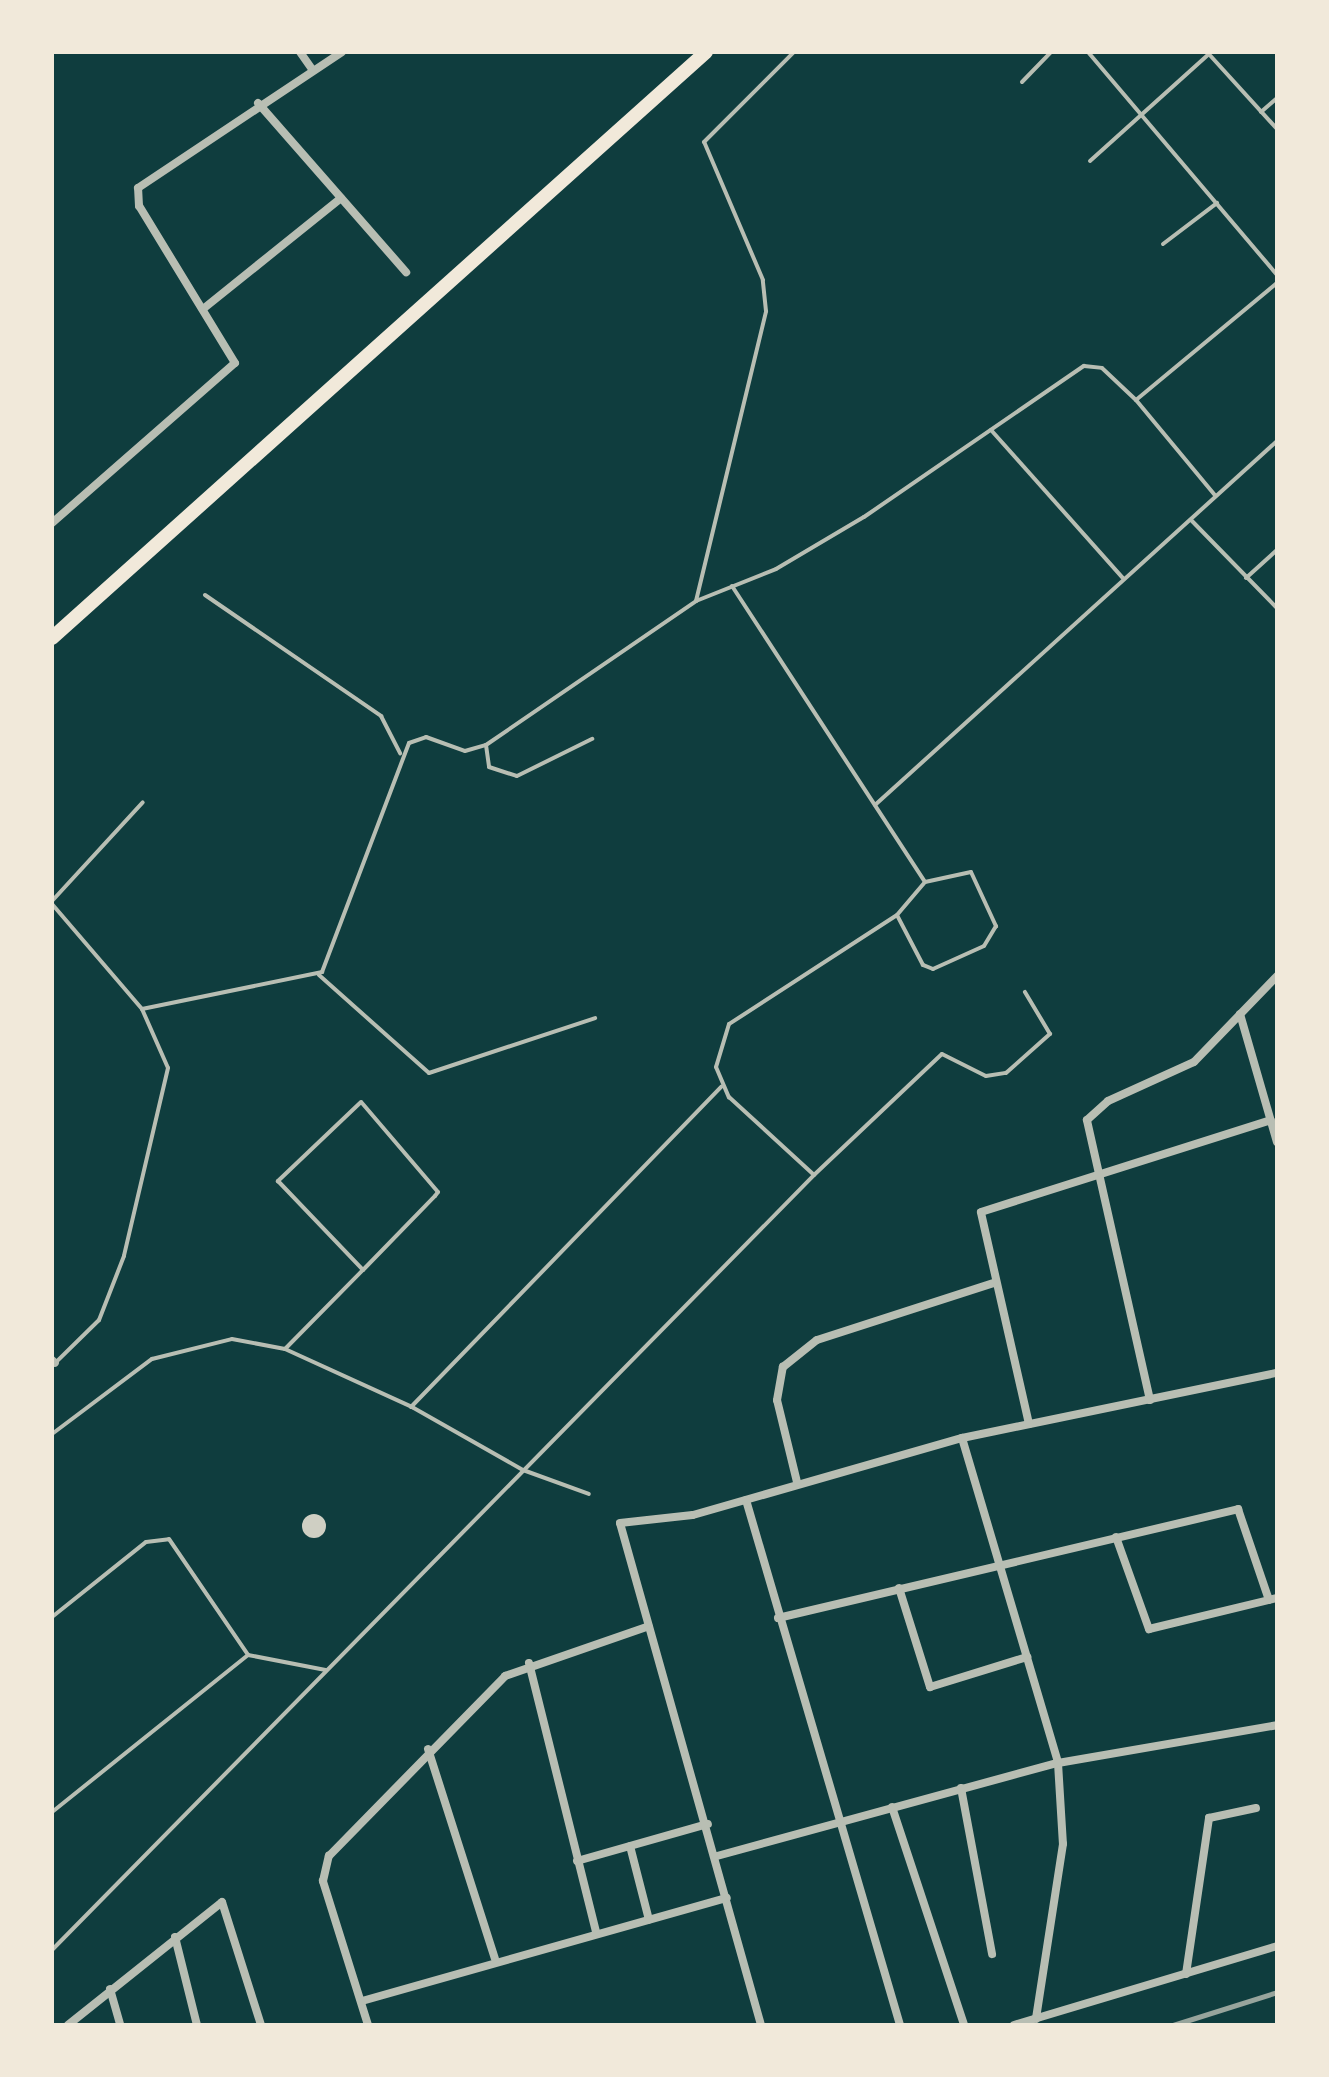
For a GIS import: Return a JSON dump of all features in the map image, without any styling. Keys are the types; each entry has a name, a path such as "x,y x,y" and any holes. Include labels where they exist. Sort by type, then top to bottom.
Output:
{"main road":[{"path":"52,638 706,52"}],"street":[{"path":"300,52 311,68"},
{"path":"52,523 233,369 203,309 139,206 138,188 258,103 311,68 342,52"},
{"path":"258,103 406,272"},
{"path":"203,309 341,198"},
{"path":"1150,1400 1087,1120 1093,1112 1186,1068 1277,976"},
{"path":"1240,1014 1277,1142"},
{"path":"1029,1424 994,1283 981,1212 1271,1120"},
{"path":"797,1482 777,1400 783,1367 817,1340 994,1283"},
{"path":"761,2025 717,1856 620,1523 746,1500 797,1482 962,1438 1277,1373"},
{"path":"962,1438 1058,1763 1063,1844 1036,2019"},
{"path":"746,1500 778,1618 900,2025"},
{"path":"778,1618 999,1564 1116,1537 1240,1509 1273,1599 1149,1629 1116,1537"},
{"path":"899,1588 930,1687 1027,1657"},
{"path":"368,2025 324,1868 428,1749 505,1676 529,1663 649,1626"},
{"path":"529,1663 596,1932"},
{"path":"717,1856 1058,1763 1277,1725"},
{"path":"428,1749 495,1959"},
{"path":"961,1788 992,1954"},
{"path":"892,1807 964,2025"},
{"path":"1186,1974 1209,1818 1256,1808"},
{"path":"577,1861 708,1824"},
{"path":"630,1846 649,1920"},
{"path":"362,2001 495,1959 727,1898"},
{"path":"68,2025 175,1937 226,1904 261,2025"},
{"path":"175,1937 197,2025"},
{"path":"1014,2025 1277,1946"},
{"path":"110,1989 120,2025"}],"lane":[{"path":"696,601 766,311 763,280 704,142 794,52"},
{"path":"1022,82 1051,52"},
{"path":"1088,52 1277,275"},
{"path":"1090,161 1208,53 1277,129"},
{"path":"1261,112 1277,98"},
{"path":"1163,244 1217,203"},
{"path":"1136,400 1277,283"},
{"path":"319,975 400,753 426,737 465,751 486,745 696,601 732,586 864,517 1093,364 1136,400 1215,495"},
{"path":"991,430 1123,578"},
{"path":"875,805 1277,441"},
{"path":"1192,521 1277,608"},
{"path":"1246,578 1277,550"},
{"path":"732,586 925,882"},
{"path":"205,595 381,716 400,753"},
{"path":"486,745 489,767 517,776 592,739"},
{"path":"53,1363 99,1320 124,1256 168,1068 142,1009 52,903 143,802"},
{"path":"814,1175 721,1087 716,1052 729,1024 897,915 925,882 971,872 996,926 994,937 933,969 897,915"},
{"path":"142,1009 319,975"},
{"path":"319,975 429,1073 595,1018"},
{"path":"52,1950 814,1175 936,1058 949,1054 994,1079 1006,1073 1050,1034 1025,992"},
{"path":"411,1407 721,1087"},
{"path":"285,1349 363,1270 438,1192 361,1102 278,1181 363,1270"},
{"path":"52,1434 167,1351 232,1339 285,1349 411,1407 523,1470 589,1494"},
{"path":"52,1617 146,1542 169,1539 248,1655 326,1670"},
{"path":"52,1812 248,1655"}],"building":[{"path":"314,1514 322,1518 326,1526 322,1534 314,1538 306,1534 302,1526 306,1518"}],"railway":[{"path":"1173,2025 1277,1992"}]}
